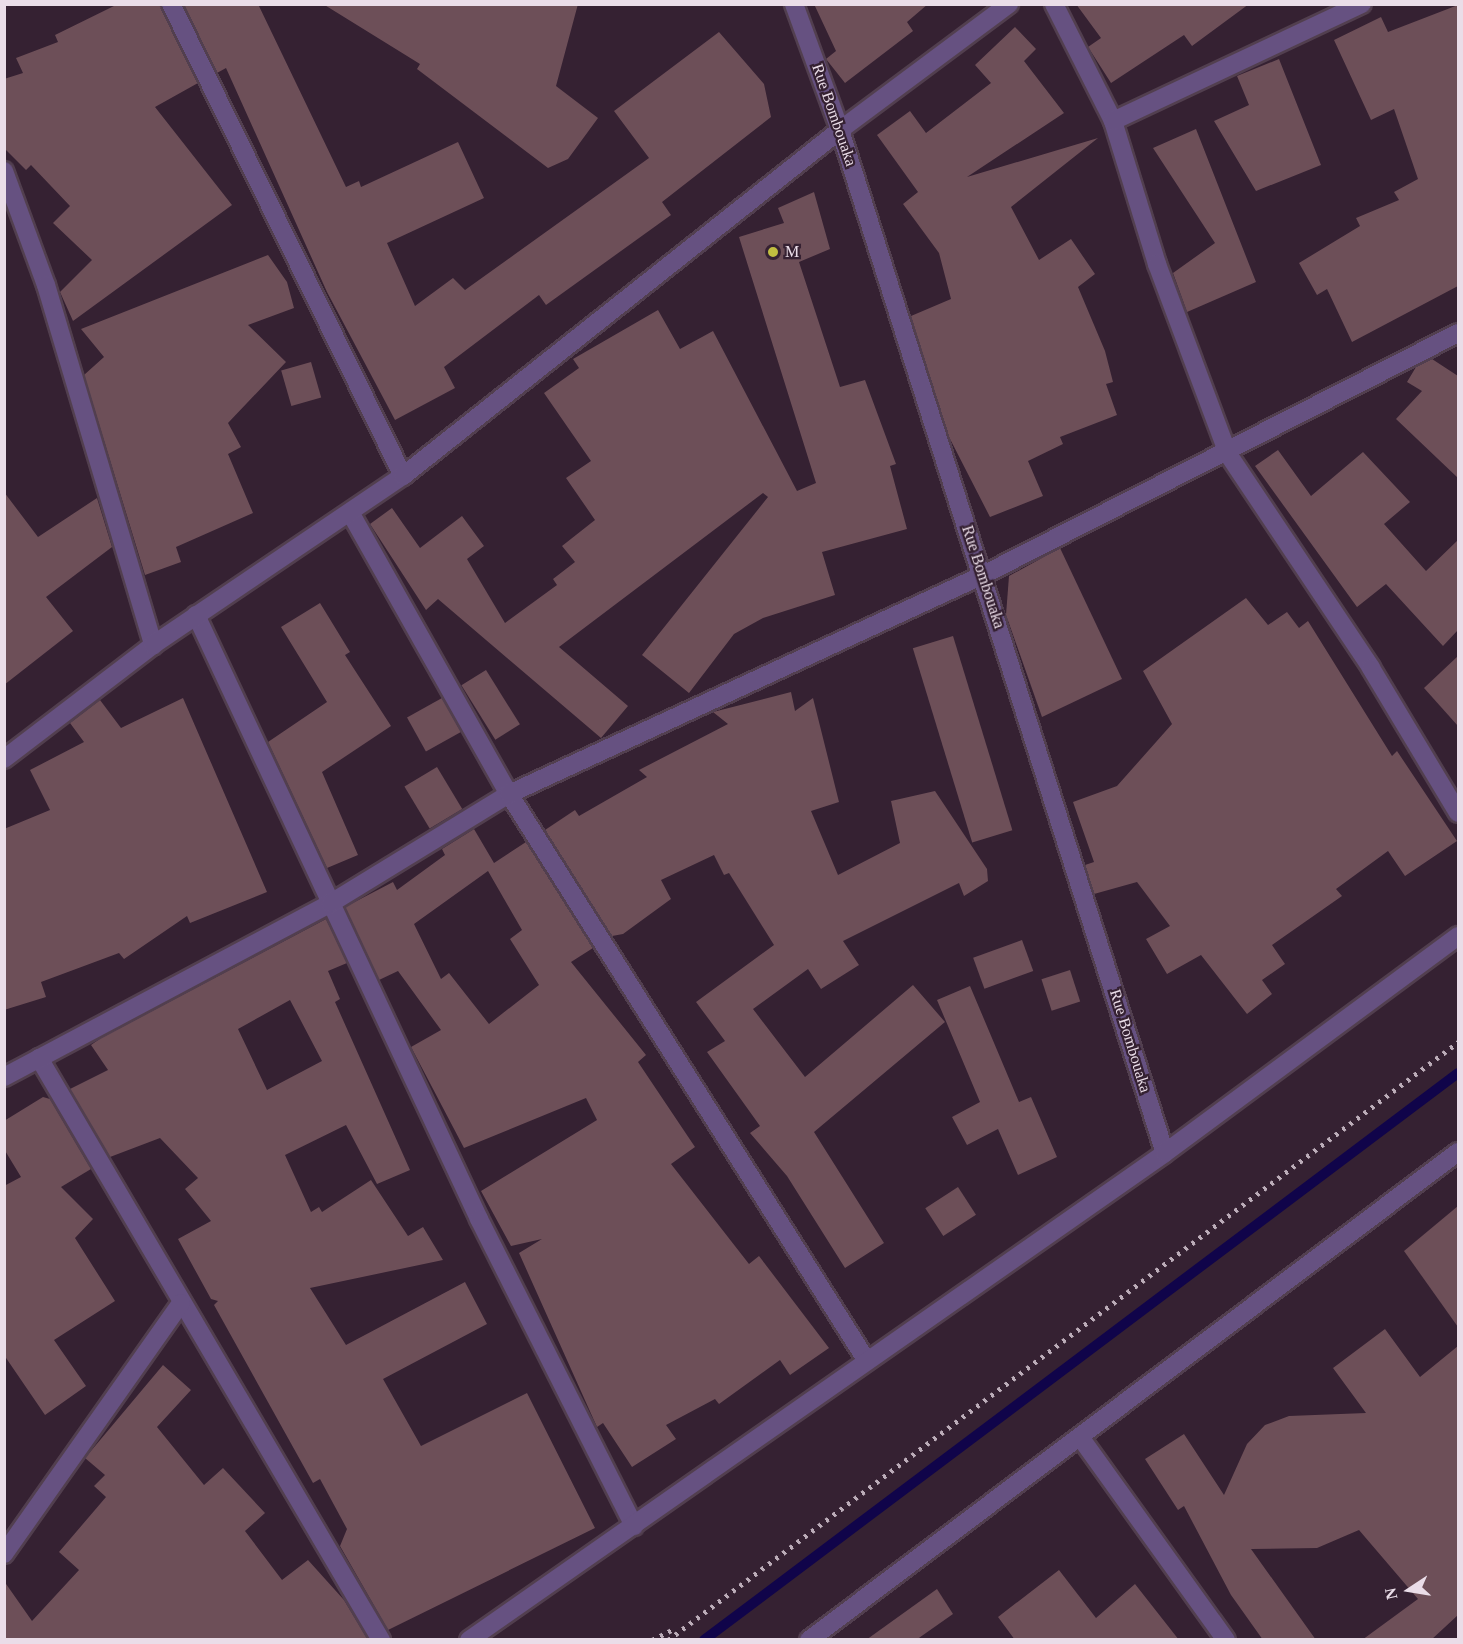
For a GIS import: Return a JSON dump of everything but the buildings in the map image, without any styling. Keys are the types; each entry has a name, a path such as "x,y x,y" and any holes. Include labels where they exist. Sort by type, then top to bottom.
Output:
{"street":[{"path":"171,4 403,477"},
{"name":"Rue Bombouaka","path":"794,4 840,130 1165,1153"},
{"path":"4,759 153,645 403,477 840,130 1009,4"},
{"path":"1054,4 1113,121 1157,264 1228,454 1371,668 1458,813"},
{"path":"1113,121 1362,4"},
{"path":"4,171 46,285 153,645"},
{"path":"4,1077 331,903 509,794 983,575 1228,454 1458,333"},
{"path":"351,514 509,794 865,1358"},
{"path":"196,615 479,1219 634,1526"},
{"path":"469,1640 634,1526 865,1358 1165,1153 1458,936"},
{"path":"39,1058 381,1640"},
{"path":"809,1640 1458,1152"},
{"path":"4,1554 181,1303"},
{"path":"1080,1437 1226,1640"}],"waterway":[{"path":"704,1640 1458,1073"}],"railway":[{"path":"668,1640 1458,1042"},
{"path":"652,1640 674,1629"}],"place":[{"name":"M","path":"773,252"}]}
